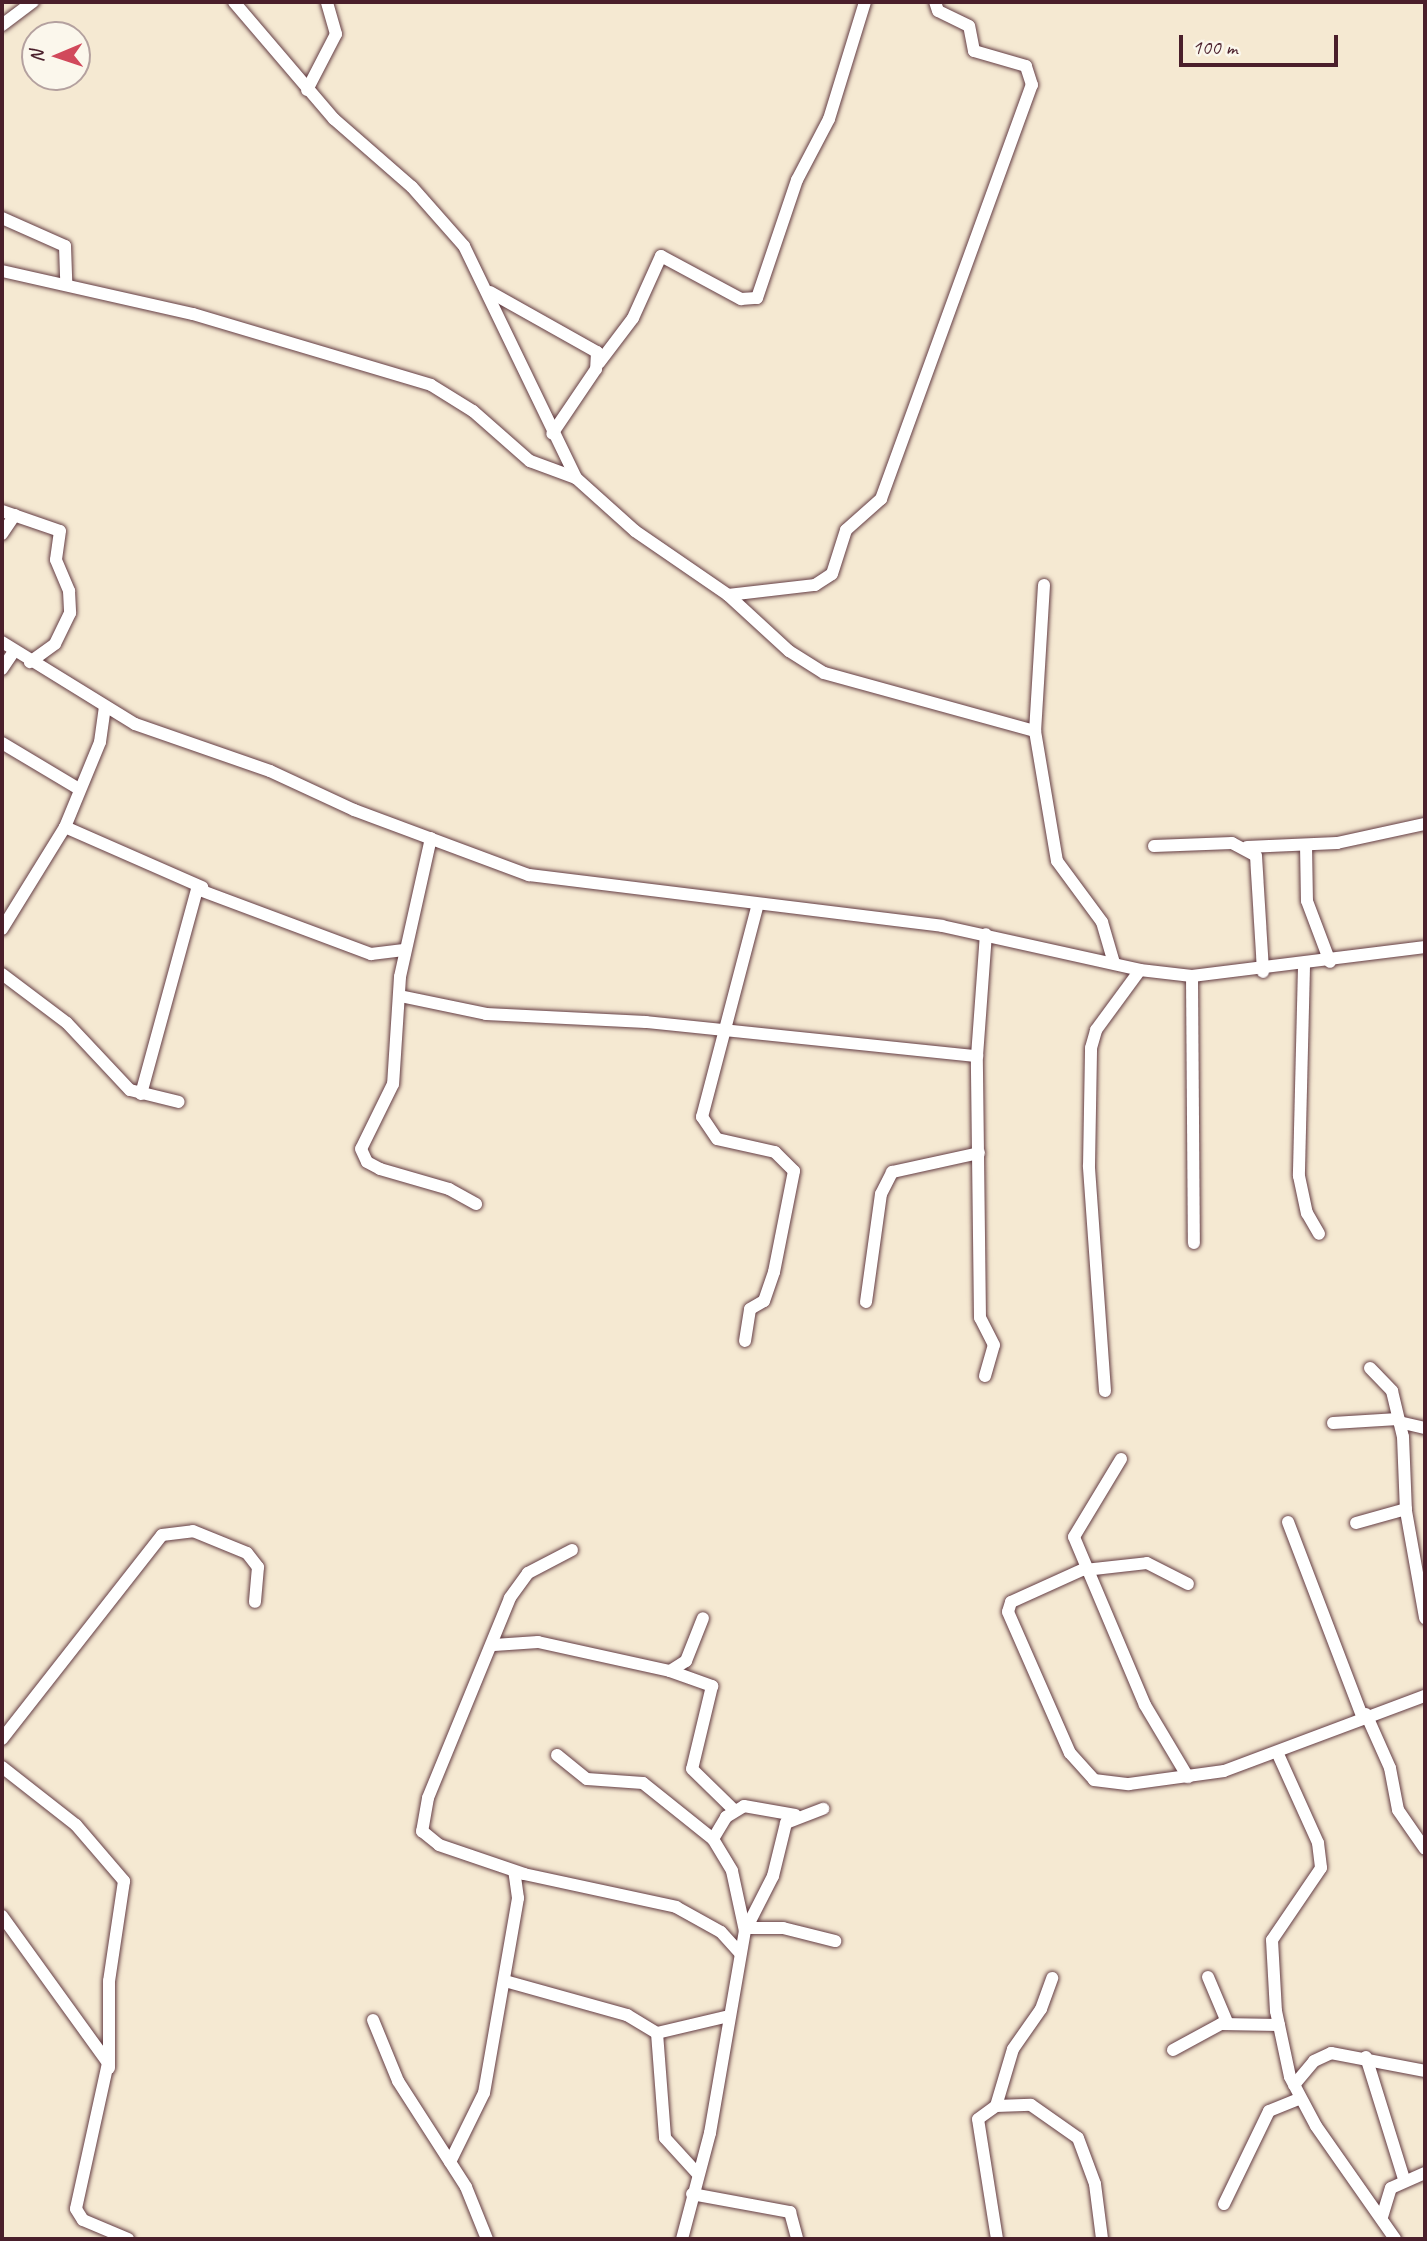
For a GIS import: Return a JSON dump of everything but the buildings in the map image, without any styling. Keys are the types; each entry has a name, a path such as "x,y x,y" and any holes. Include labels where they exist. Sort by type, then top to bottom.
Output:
{"street":[{"path":"2,25 33,2"},
{"path":"234,2 307,90 412,187 464,246 489,292 552,434 576,478 635,531 728,595 789,651 824,673 1035,731"},
{"path":"307,90 336,34 327,2"},
{"path":"552,434 599,363 633,318 661,256 741,299 757,298 797,180 829,119 865,2"},
{"path":"728,595 815,585 832,574 846,530 881,499 989,217 1032,74 1026,66 974,51 968,26 938,11 935,2"},
{"path":"2,218 68,249 66,283"},
{"path":"2,271 66,283 420,381 473,411 545,470 576,478"},
{"path":"489,292 586,344 599,363"},
{"path":"2,512 60,531 56,560 69,591 61,637 30,662"},
{"path":"2,534 15,515"},
{"path":"1044,585 1035,731 1057,861 1102,922 1114,963"},
{"path":"2,642 105,708 529,875 986,934 1140,970 1192,976 1263,972 1425,947"},
{"path":"2,669 14,651"},
{"path":"2,929 65,827 100,742 105,708"},
{"path":"2,743 79,789"},
{"path":"1154,846 1306,845 1425,824"},
{"path":"65,827 202,887 371,954 404,950"},
{"path":"431,838 404,950 393,1084 361,1149 367,1162 449,1189 476,1204"},
{"path":"1306,845 1307,901 1330,962"},
{"path":"1247,847 1260,870 1263,972"},
{"path":"141,1094 190,900 185,878"},
{"path":"190,900 202,887"},
{"path":"745,1341 750,1309 764,1300 774,1272 794,1171 788,1159 717,1139 703,1124 706,1094 727,1033 758,904"},
{"path":"985,1376 994,1345 979,1318 977,1056 986,934"},
{"path":"1304,966 1299,1176 1307,1213 1320,1234"},
{"path":"1105,1391 1089,1166 1091,1048 1096,1030 1140,970"},
{"path":"2,974 67,1023 117,1080 141,1094 179,1102"},
{"path":"1192,976 1194,1243"},
{"path":"400,996 476,1013 977,1056"},
{"path":"866,1301 881,1194 892,1172 979,1153"},
{"path":"1370,1368 1392,1391 1399,1421 1406,1509 1420,1568 1425,1618"},
{"path":"1333,1423 1399,1421 1425,1428"},
{"path":"1121,1459 1077,1527 1085,1570 1115,1624 1145,1705 1188,1777"},
{"path":"1356,1523 1406,1509"},
{"path":"1288,1522 1364,1715 1390,1768 1398,1810 1425,1849"},
{"path":"2,1739 162,1535 193,1531 247,1553 258,1567 255,1602"},
{"path":"572,1550 528,1573 502,1620 494,1645 428,1798 422,1831 439,1845 514,1871 676,1907 721,1932 740,1953"},
{"path":"1188,1584 1147,1563 1085,1570 1008,1607 1070,1753 1084,1772 1106,1784 1188,1777 1277,1752 1364,1715 1425,1696"},
{"path":"670,1671 686,1661 703,1618"},
{"path":"502,1620 516,1641"},
{"path":"494,1645 516,1641 670,1671 712,1686 692,1769 734,1810"},
{"path":"1277,1752 1318,1843 1321,1868 1274,1932 1279,2025 1300,2099 1395,2239"},
{"path":"557,1755 587,1779 643,1783 713,1839 732,1871 746,1930"},
{"path":"2,1767 76,1825 124,1881 110,1969 109,2069 83,2153 76,2209 83,2220 128,2239"},
{"path":"713,1839 734,1810 752,1806 795,1815 823,1809"},
{"path":"682,2239 746,1930 773,1876 786,1823 795,1815"},
{"path":"450,2162 478,2113 505,1981 518,1898 514,1871"},
{"path":"2,1916 109,2069"},
{"path":"746,1930 783,1928 835,1941"},
{"path":"1208,1977 1227,2022"},
{"path":"996,2106 1017,2040 1041,2009 1052,1978"},
{"path":"505,1981 626,2015 657,2033 729,2016"},
{"path":"373,2020 398,2081 450,2162 487,2239"},
{"path":"1173,2050 1190,2035 1227,2022 1279,2025"},
{"path":"657,2033 665,2138 697,2174"},
{"path":"1294,2085 1322,2056 1366,2057 1425,2071"},
{"path":"1366,2057 1404,2179"},
{"path":"1224,2204 1269,2111 1300,2099"},
{"path":"997,2239 975,2133 983,2111 996,2106 1031,2105 1078,2138 1095,2184 1102,2239"},
{"path":"1382,2217 1391,2188 1404,2179 1425,2173"},
{"path":"692,2194 790,2213 797,2239"}]}
